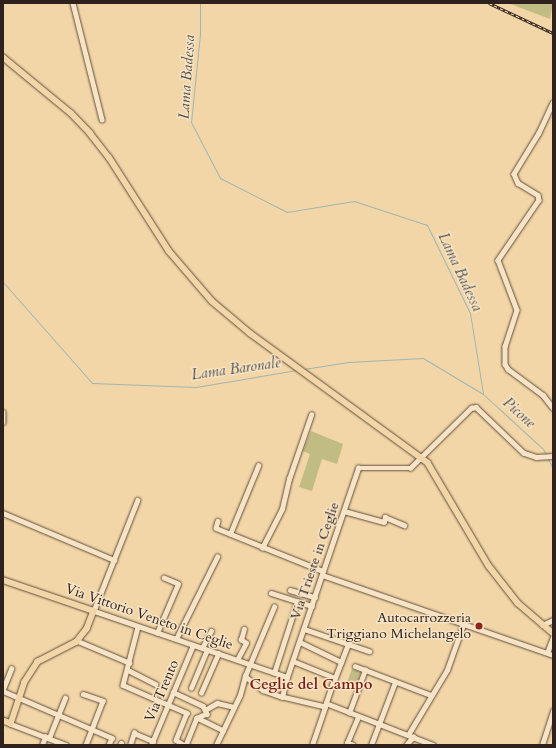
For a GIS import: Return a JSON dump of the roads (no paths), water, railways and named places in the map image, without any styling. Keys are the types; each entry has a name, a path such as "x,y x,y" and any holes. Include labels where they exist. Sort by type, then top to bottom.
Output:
{"main road":[{"path":"3,57 71,113 99,144 168,251 195,284 231,317 421,457 439,478 489,566 518,603 553,633"},
{"name":"Via Vittorio Veneto in Ceglie","path":"3,580 94,611"},
{"path":"3,721 11,724 30,671 38,662 78,641 87,629 94,611"}],"street":[{"path":"73,3 102,119"},
{"path":"553,103 539,133 514,174 518,183 538,195 539,200 498,260 516,310 505,346 505,364 508,369 542,395 553,408"},
{"path":"421,457 429,451 471,408 476,407 524,453 536,458 553,456"},
{"path":"3,412 3,422"},
{"path":"262,548 282,509 289,479 311,415"},
{"name":"Via Trieste in Ceglie","path":"282,696 287,677 358,468 410,468 421,457"},
{"path":"230,534 258,466"},
{"path":"94,611 138,500"},
{"path":"344,511 384,522 385,517 404,525"},
{"path":"3,513 114,560"},
{"path":"218,521 216,528 323,573 463,625 553,655"},
{"path":"176,639 217,557"},
{"path":"157,633 178,584 164,578"},
{"path":"290,590 314,597"},
{"path":"271,593 312,606"},
{"path":"274,673 297,602"},
{"path":"216,745 234,707 249,665 274,607"},
{"name":"Via Vittorio Veneto in Ceglie","path":"94,611 287,677"},
{"path":"544,626 553,620"},
{"path":"408,735 447,670 463,625"},
{"path":"138,626 130,663 123,685 187,713 176,740 185,745 197,718 207,714 202,705 173,692"},
{"path":"544,626 553,629"},
{"path":"237,660 246,643 241,640 244,629"},
{"path":"304,629 369,651"},
{"path":"191,688 212,631"},
{"path":"547,653 553,637"},
{"path":"78,641 130,663"},
{"path":"300,642 341,662"},
{"path":"312,745 348,644"},
{"name":"Via Trento","path":"152,743 193,645"},
{"path":"201,693 218,654"},
{"path":"293,660 335,678"},
{"path":"355,666 431,695"},
{"path":"11,669 3,690 112,738 109,745"},
{"path":"128,670 156,684"},
{"path":"349,713 365,670"},
{"path":"245,676 263,690 282,696 326,705 433,745"},
{"path":"371,745 395,682"},
{"path":"83,694 103,701 86,745"},
{"path":"42,745 47,738 65,698"},
{"path":"205,710 217,703 234,707"},
{"path":"542,745 553,711"},
{"path":"353,745 347,743 358,717"},
{"path":"197,718 223,730"},
{"path":"11,724 66,745"},
{"path":"130,745 134,733 158,745"},
{"path":"406,745 413,737"}],"waterway":[{"name":"Lama Badessa","path":"200,3 200,34 191,122 220,178 287,212 354,201 427,225 470,313 483,393"},
{"name":"Lama Baronale","path":"3,282 92,383 196,387 297,370"},
{"name":"Lama Baronale","path":"304,369 348,362 423,358 483,394 543,449 546,454"},
{"name":"Picone","path":"548,459 553,469"}],"railway":[{"path":"489,3 553,33"}],"place":[{"name":"Autocarrozzeria Triggiano Michelangelo","path":"479,626"}],"district":[{"name":"Ceglie del Campo","path":"311,685"}]}
